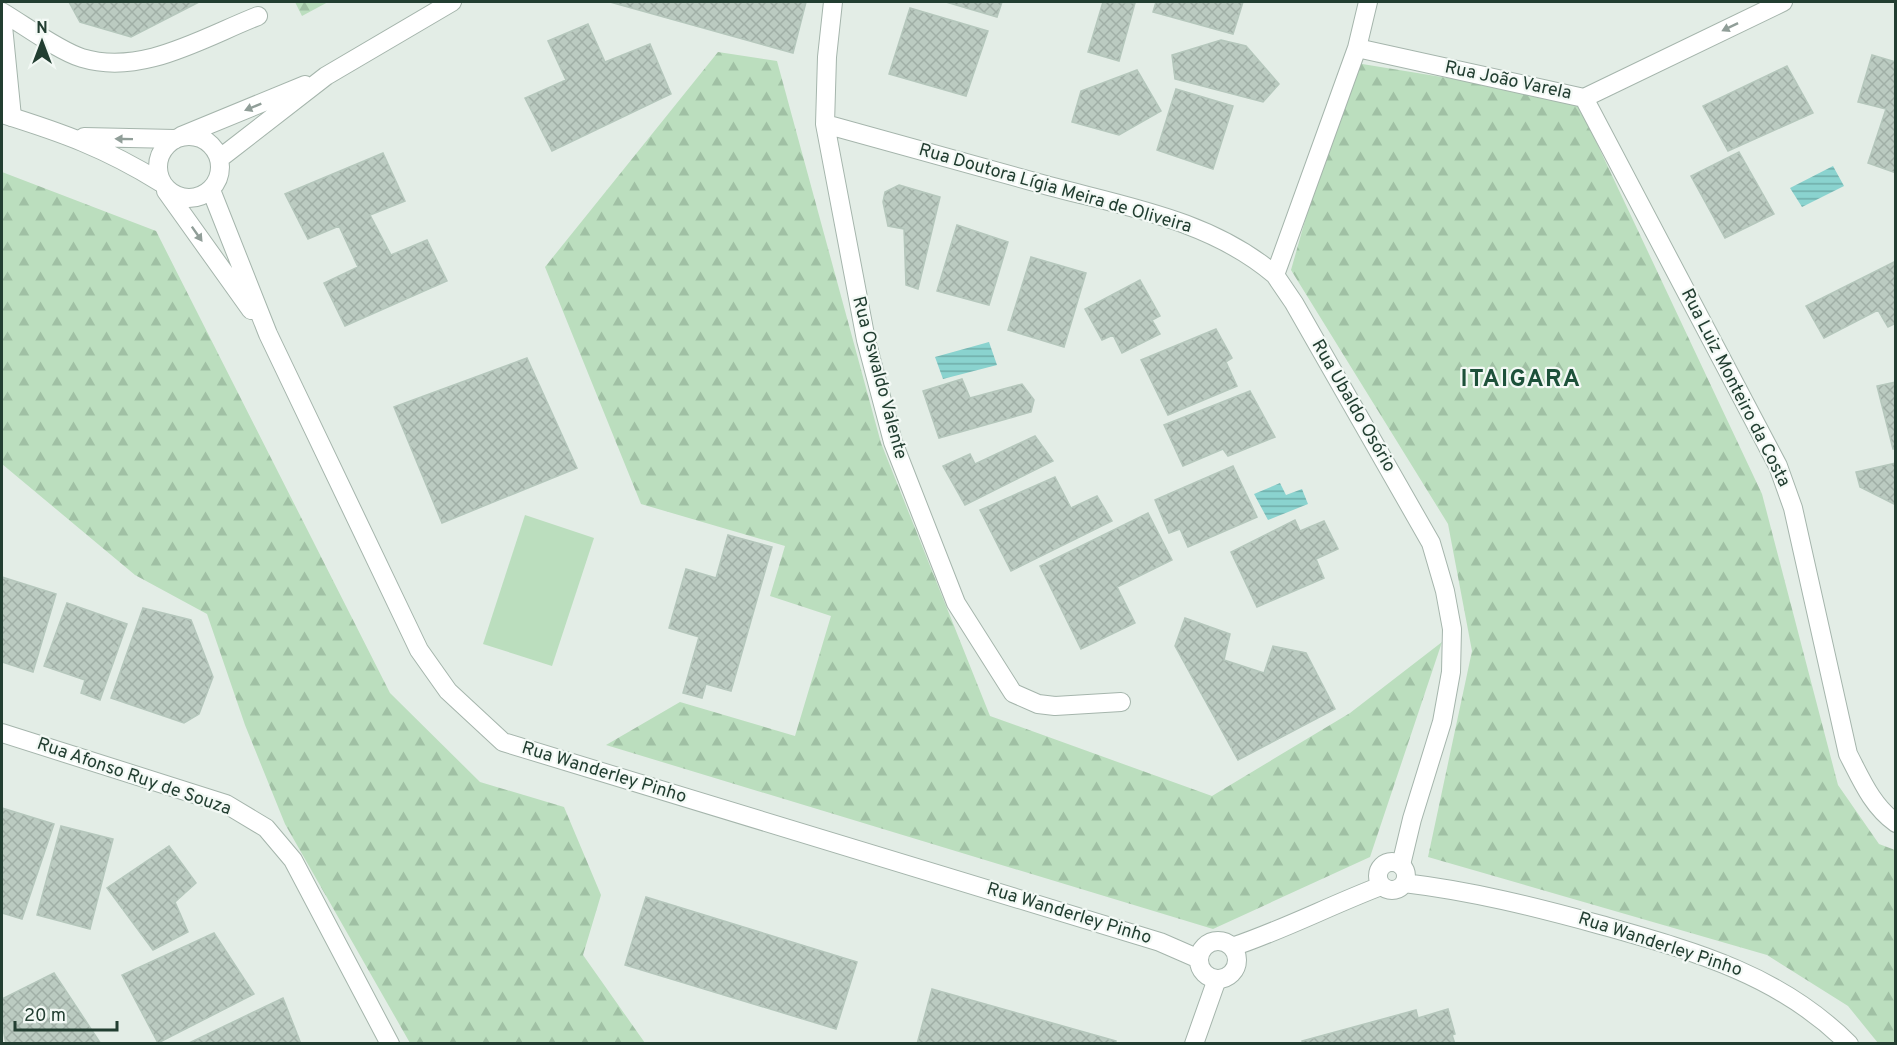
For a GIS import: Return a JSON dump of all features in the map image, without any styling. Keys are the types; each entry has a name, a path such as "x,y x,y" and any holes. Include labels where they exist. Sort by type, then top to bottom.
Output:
{"street":[{"path":"219,159 326,76 452,2"},
{"name":"Rua Oswaldo Valente","path":"833,2 827,57 825,124 866,340 893,442 956,603 1013,693 1038,704 1055,706 1122,702"},
{"path":"1275,275 1357,48 1368,2"},
{"name":"Rua João Varela","path":"1357,48 1584,98 1783,2"},
{"path":"2,14 80,57 114,64 147,61 258,16"},
{"path":"2,14 7,116 74,136 116,155 181,198 202,196 211,190 220,170 219,159 214,148 205,140 193,136 178,138 74,136"},
{"path":"162,184 157,162 166,144 326,76"},
{"name":"Rua Luiz Monteiro da Costa","path":"1584,98 1778,466 1793,508 1848,754 1864,787 1885,815 1896,824"},
{"name":"Rua Doutora Lígia Meira de Oliveira","path":"825,124 1151,213 1213,234 1250,254 1275,275"},
{"name":"Rua Wanderley Pinho","path":"162,184 268,334"},
{"name":"Rua Wanderley Pinho","path":"211,190 268,334 419,650 448,691 503,742 1200,954"},
{"name":"Rua Ubaldo Osório","path":"1275,275 1431,543 1445,591 1452,629 1451,672 1442,722 1412,819 1401,871"},
{"name":"Rua Afonso Ruy de Souza","path":"2,733 225,804 266,828 293,860 390,1044"},
{"path":"1383,865 1401,871 1398,889 1389,890 1379,883 1378,871 1383,865"},
{"name":"Rua Wanderley Pinho","path":"1401,871 1452,889 1516,902 1649,939 1738,968 1785,993 1826,1021 1849,1044"},
{"path":"1234,952 1379,883"},
{"path":"1222,941 1234,952 1235,968 1228,975 1213,977 1201,969 1200,954 1211,942 1222,941"},
{"path":"1194,1044 1213,977"}],"green space":[{"path":"295,2 328,2 302,16"},
{"path":"718,52 777,61 881,443 990,716 1212,796 1350,713 1442,642 1370,857 1213,929 606,745 680,702 795,736 831,616 770,596 785,546 641,504 545,267"},
{"path":"1350,62 1576,99 1762,494 1838,785 1879,844 1895,850 1895,1043 1878,1043 1848,1006 1767,955 1428,857 1472,651 1448,524 1291,270"},
{"path":"2,172 156,231 390,693 480,782 564,807 601,895 583,955 645,1043 410,1043 285,824 245,725 207,614 135,575 2,464"},
{"path":"525,515 594,538 552,666 483,644"}],"water":[{"path":"1833,166 1844,186 1802,207 1790,188"},
{"path":"989,342 997,365 943,379 935,357"},
{"path":"1280,483 1286,495 1302,489 1308,504 1268,520 1254,494"}],"building":[{"path":"69,2 199,2 131,37 80,22"},
{"path":"610,2 806,2 793,53"},
{"path":"946,2 1002,2 997,17"},
{"path":"1103,2 1135,3 1119,61 1088,52"},
{"path":"1156,2 1243,2 1233,34 1153,12"},
{"path":"910,8 988,31 966,96 889,74"},
{"path":"588,24 605,62 650,44 671,94 552,151 525,98 566,80 548,41"},
{"path":"1221,40 1246,46 1279,84 1263,102 1175,79 1172,55"},
{"path":"1872,55 1896,62 1896,173 1868,163 1886,109 1858,102"},
{"path":"1787,66 1813,113 1728,151 1703,106"},
{"path":"1137,70 1161,111 1119,135 1072,122 1081,91"},
{"path":"1176,89 1233,106 1213,169 1157,150"},
{"path":"1739,152 1774,214 1725,238 1691,176"},
{"path":"383,153 405,201 370,215 391,255 427,240 447,281 345,326 324,283 358,267 339,226 308,239 285,194"},
{"path":"899,185 940,197 918,289 906,285 904,229 888,226 883,202 885,192"},
{"path":"957,225 1008,242 989,305 937,291"},
{"path":"1031,257 1086,273 1064,347 1008,330"},
{"path":"1896,261 1896,323 1888,327 1878,310 1824,338 1806,306"},
{"path":"1140,280 1160,316 1152,320 1160,334 1122,353 1113,335 1102,340 1085,309"},
{"path":"1216,329 1232,358 1226,362 1237,386 1168,415 1141,360"},
{"path":"527,358 577,468 442,523 394,407"},
{"path":"962,379 970,398 1022,384 1034,400 1031,412 939,438 923,391"},
{"path":"1896,382 1896,449 1893,449 1877,386"},
{"path":"1250,391 1275,437 1228,456 1223,449 1183,466 1164,425"},
{"path":"1035,436 1053,461 965,505 943,466 970,454 975,464"},
{"path":"1896,463 1896,505 1860,487 1856,472"},
{"path":"1233,466 1257,517 1188,547 1180,529 1169,533 1155,500"},
{"path":"1055,477 1071,508 1097,496 1112,521 1011,571 980,510"},
{"path":"1148,513 1172,560 1117,587 1135,623 1081,649 1040,566"},
{"path":"1295,520 1300,531 1324,521 1338,549 1316,559 1324,578 1257,607 1231,552"},
{"path":"728,535 772,547 731,691 706,684 702,698 683,693 699,637 669,628 686,569 716,578"},
{"path":"2,577 56,594 33,672 2,662"},
{"path":"67,603 127,624 100,700 81,693 85,680 44,666"},
{"path":"143,608 191,620 213,677 199,714 184,723 111,698"},
{"path":"1185,618 1230,634 1224,660 1264,673 1273,646 1306,653 1335,709 1238,760 1175,646"},
{"path":"2,808 54,824 22,919 2,913"},
{"path":"61,826 113,839 90,929 37,915"},
{"path":"169,846 196,883 175,902 188,932 153,950 107,888"},
{"path":"646,897 857,962 836,1029 625,965"},
{"path":"214,933 254,994 158,1043 122,975"},
{"path":"54,973 101,1044 6,1044 2,1024 2,999"},
{"path":"932,989 1116,1041 1115,1044 917,1044"},
{"path":"283,998 301,1044 187,1044"},
{"path":"1448,1009 1455,1034 1452,1035 1455,1044 1303,1044 1302,1041 1416,1010 1418,1018"}],"district":[{"name":"ITAIGARA","path":"1521,380"}]}
